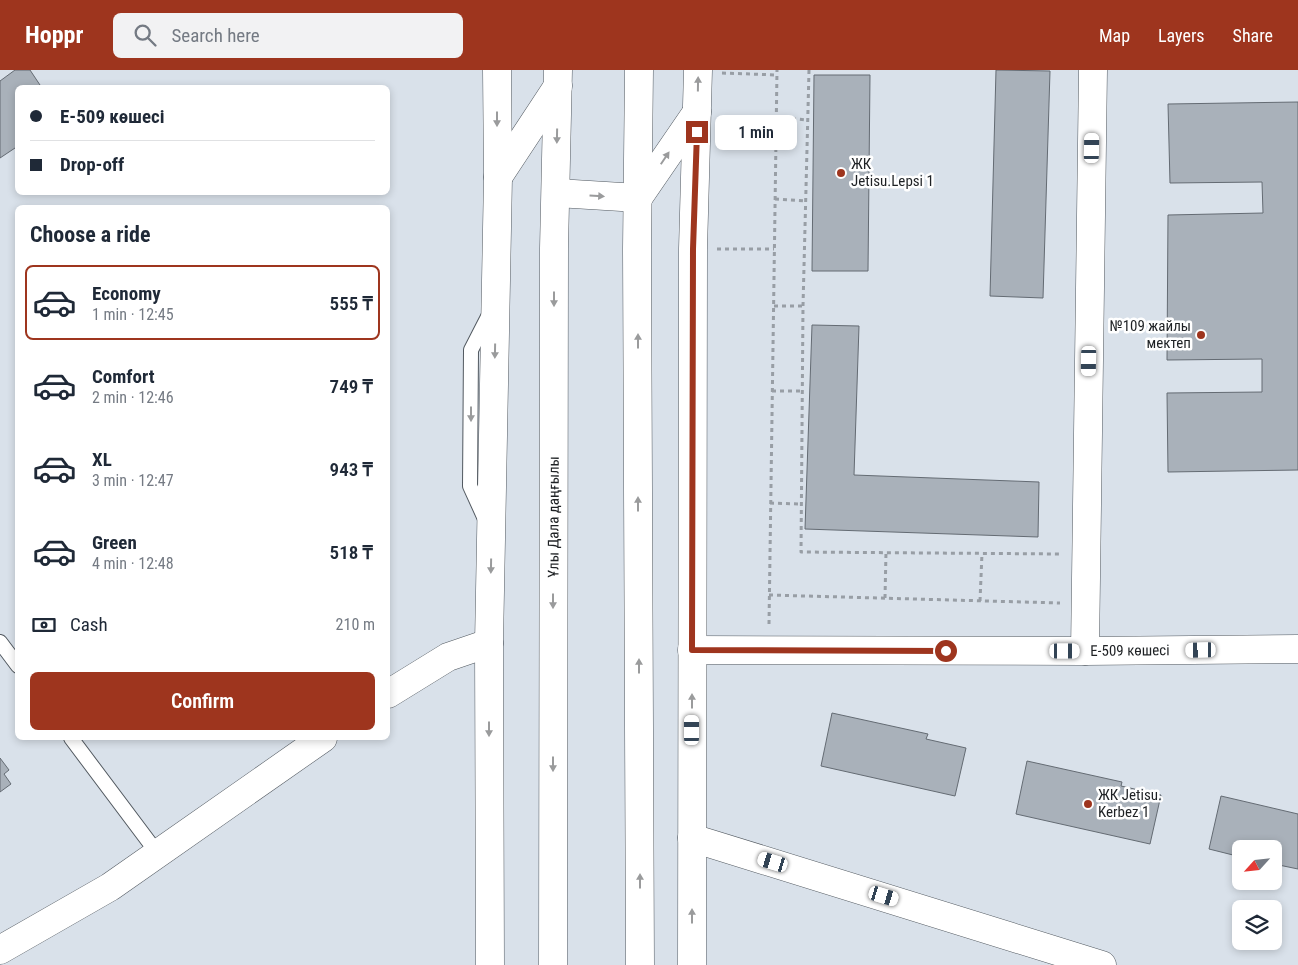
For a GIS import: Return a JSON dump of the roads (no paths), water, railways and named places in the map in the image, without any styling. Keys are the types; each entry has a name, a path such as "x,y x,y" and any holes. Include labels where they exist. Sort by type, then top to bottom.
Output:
{"street":[{"path":"490,965 489,643 498,177 497,70"},
{"path":"639,70 640,965"},
{"path":"1085,652 1093,70"},
{"path":"692,965 693,249 698,71"},
{"path":"498,177 558,78"},
{"name":"Ұлы Дала даңғылы","path":"553,965 554,258 557,193 558,78"},
{"path":"638,198 698,112"},
{"path":"557,193 638,198"},
{"path":"390,693 448,657 489,643"},
{"name":"Е-509 көшесі","path":"692,650 1085,652 1298,649"},
{"path":"0,950 110,887 320,740"},
{"path":"692,838 1102,965"}],"lane":[{"path":"0,642 15,662"},
{"path":"72,740 158,854"}],"place":[{"name":"ЖК Jetisu.Lepsi 1","path":"841,173"},
{"name":"№109 жайлы мектеп","path":"1201,335"},
{"name":"ЖК Jetisu. Kerbez 1","path":"1088,804"}]}
